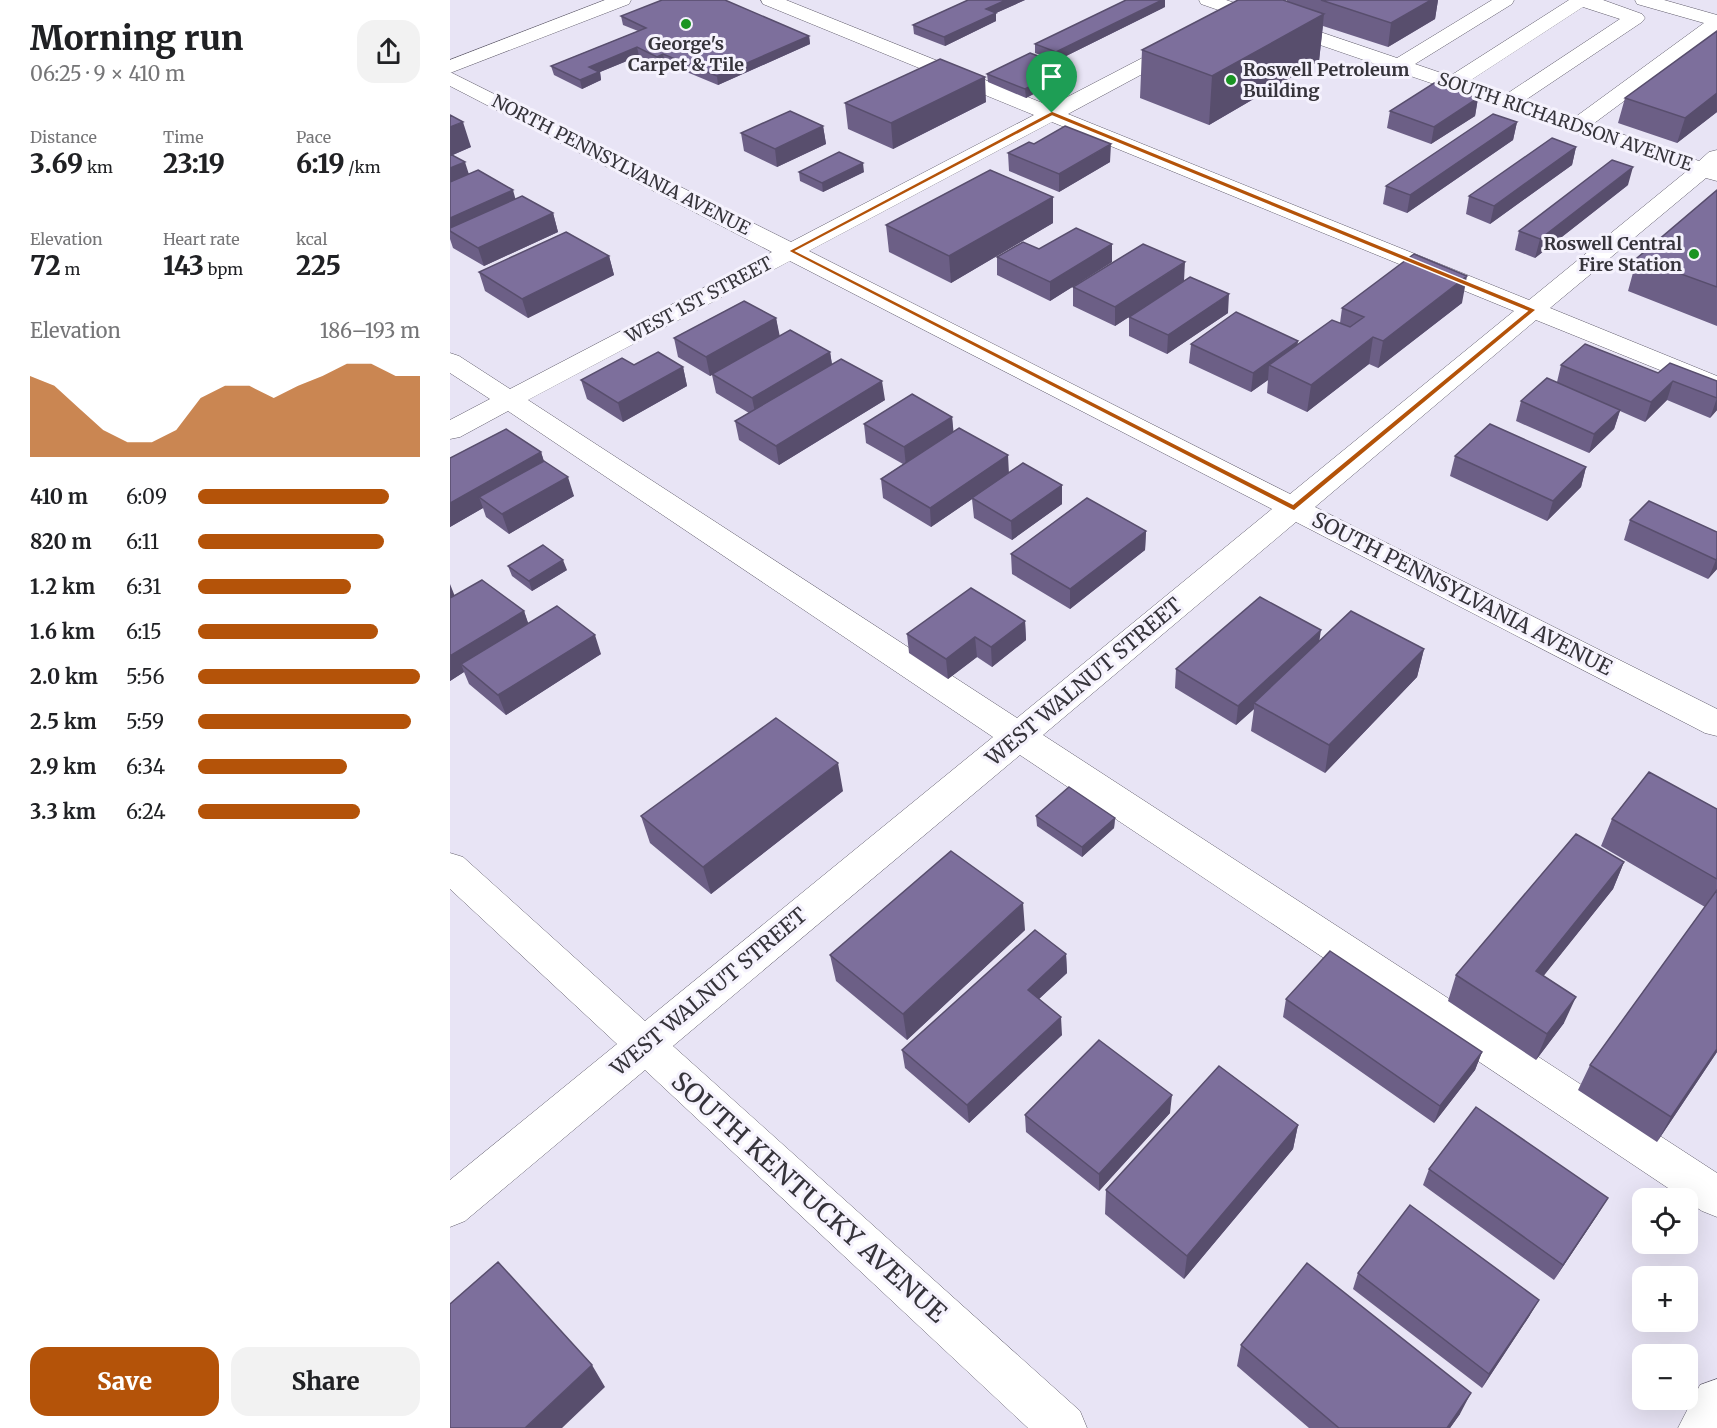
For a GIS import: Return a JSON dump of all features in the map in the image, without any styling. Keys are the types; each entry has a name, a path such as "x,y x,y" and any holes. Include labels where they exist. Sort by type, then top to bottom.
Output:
{"street":[{"path":"450,67 622,0"},
{"path":"770,0 1717,385"},
{"name":"SOUTH RICHARDSON AVENUE","path":"1208,0 1577,126 1712,167"},
{"name":"WEST 1ST STREET","path":"450,431 1266,0"},
{"path":"1399,65 1505,0"},
{"path":"1644,0 1717,22"},
{"path":"1452,84 1580,1 1594,3 1635,18 1508,103"},
{"path":"1577,126 1717,22"},
{"name":"NORTH PENNSYLVANIA AVENUE","path":"450,78 791,251"},
{"name":"WEST WALNUT STREET","path":"450,1207 1533,310 1712,167"},
{"name":"SOUTH PENNSYLVANIA AVENUE","path":"791,251 1717,724"},
{"path":"450,362 1717,1197"},
{"name":"SOUTH KENTUCKY AVENUE","path":"450,867 1063,1428"},
{"path":"1702,1428 1717,1402"}],"building":[{"path":"662,0 725,0 809,36 717,76 663,54 657,57 637,47 589,67 599,72 580,80 551,66 646,28 621,16"},
{"path":"968,0 1006,0 986,9 996,13 944,37 913,25"},
{"path":"1126,0 1162,0 1056,52 1035,44"},
{"path":"1238,0 1283,0 1324,14 1212,76 1142,50"},
{"path":"1321,0 1431,0 1391,23"},
{"path":"1717,31 1717,93 1685,118 1625,98"},
{"path":"1030,53 1068,67 1025,89 987,74"},
{"path":"940,59 985,77 891,123 845,103"},
{"path":"1434,83 1478,98 1434,127 1390,111"},
{"path":"790,111 823,126 775,149 741,133"},
{"path":"1493,114 1517,122 1410,195 1386,186"},
{"path":"450,115 463,122 450,127"},
{"path":"1065,126 1111,144 1059,174 1008,153 1029,142 1034,144"},
{"path":"1552,138 1576,147 1494,206 1469,196"},
{"path":"839,152 863,163 822,183 799,172"},
{"path":"450,154 465,162 450,168"},
{"path":"1612,160 1633,167 1540,239 1519,231"},
{"path":"478,170 513,190 450,218 450,182"},
{"path":"990,170 1053,197 949,256 886,225"},
{"path":"1717,190 1717,287 1637,258"},
{"path":"522,196 553,213 478,248 450,231 450,228"},
{"path":"1076,228 1112,244 1050,282 997,257 1023,242 1039,249"},
{"path":"566,232 609,256 522,299 479,272"},
{"path":"1143,244 1185,262 1115,307 1073,287"},
{"path":"1414,254 1467,276 1383,341 1373,337 1311,385 1269,365 1332,320 1350,327 1364,317 1342,308"},
{"path":"1190,277 1229,294 1168,335 1129,317"},
{"path":"744,301 776,318 706,357 674,338"},
{"path":"1236,312 1298,341 1253,373 1191,344"},
{"path":"790,330 830,352 752,398 712,374"},
{"path":"1585,344 1658,373 1670,363 1717,381 1717,398 1673,381 1651,402 1561,365"},
{"path":"658,352 683,367 618,403 581,380 622,358 634,365"},
{"path":"841,359 882,381 776,446 735,421"},
{"path":"1547,378 1620,410 1594,434 1521,401"},
{"path":"912,394 952,417 904,447 864,424"},
{"path":"1490,424 1586,467 1553,501 1455,456"},
{"path":"959,428 1008,455 930,508 881,479"},
{"path":"506,429 541,452 450,503 450,458"},
{"path":"544,461 568,477 502,514 479,497"},
{"path":"1023,463 1062,485 1011,521 972,498"},
{"path":"1087,498 1146,531 1070,589 1011,554"},
{"path":"1649,501 1717,532 1716,560 1630,520"},
{"path":"543,545 563,560 529,581 508,566"},
{"path":"482,580 524,611 450,656 450,598"},
{"path":"971,588 1025,621 991,647 975,637 946,659 907,634"},
{"path":"1260,597 1321,630 1238,706 1176,669"},
{"path":"557,606 595,635 498,695 461,664"},
{"path":"1351,611 1424,649 1329,745 1254,703"},
{"path":"776,718 838,763 703,867 641,816"},
{"path":"1649,772 1717,809 1717,879 1612,819"},
{"path":"1069,787 1115,818 1082,847 1036,816"},
{"path":"1576,834 1624,862 1536,971 1576,997 1547,1034 1456,975"},
{"path":"951,851 1023,903 903,1014 830,955"},
{"path":"1717,890 1717,1049 1671,1117 1590,1065"},
{"path":"1035,930 1066,954 1028,990 1061,1017 967,1105 902,1050"},
{"path":"1330,951 1482,1052 1440,1106 1286,999"},
{"path":"1099,1040 1172,1095 1099,1174 1025,1115"},
{"path":"1219,1066 1298,1125 1187,1256 1106,1190"},
{"path":"1476,1107 1608,1198 1563,1265 1429,1169"},
{"path":"1410,1205 1539,1300 1489,1374 1358,1273"},
{"path":"498,1262 592,1365 525,1428 450,1428 450,1304"},
{"path":"1307,1263 1471,1393 1447,1428 1339,1428 1241,1345"}],"place":[{"name":"George's Carpet & Tile","path":"686,24"},
{"name":"Roswell Petroleum Building","path":"1231,80"},
{"name":"Roswell Central Fire Station","path":"1694,254"}],"route":[{"path":"1052,113 1452,278 1533,310 1294,508 791,251 1052,113"}]}
